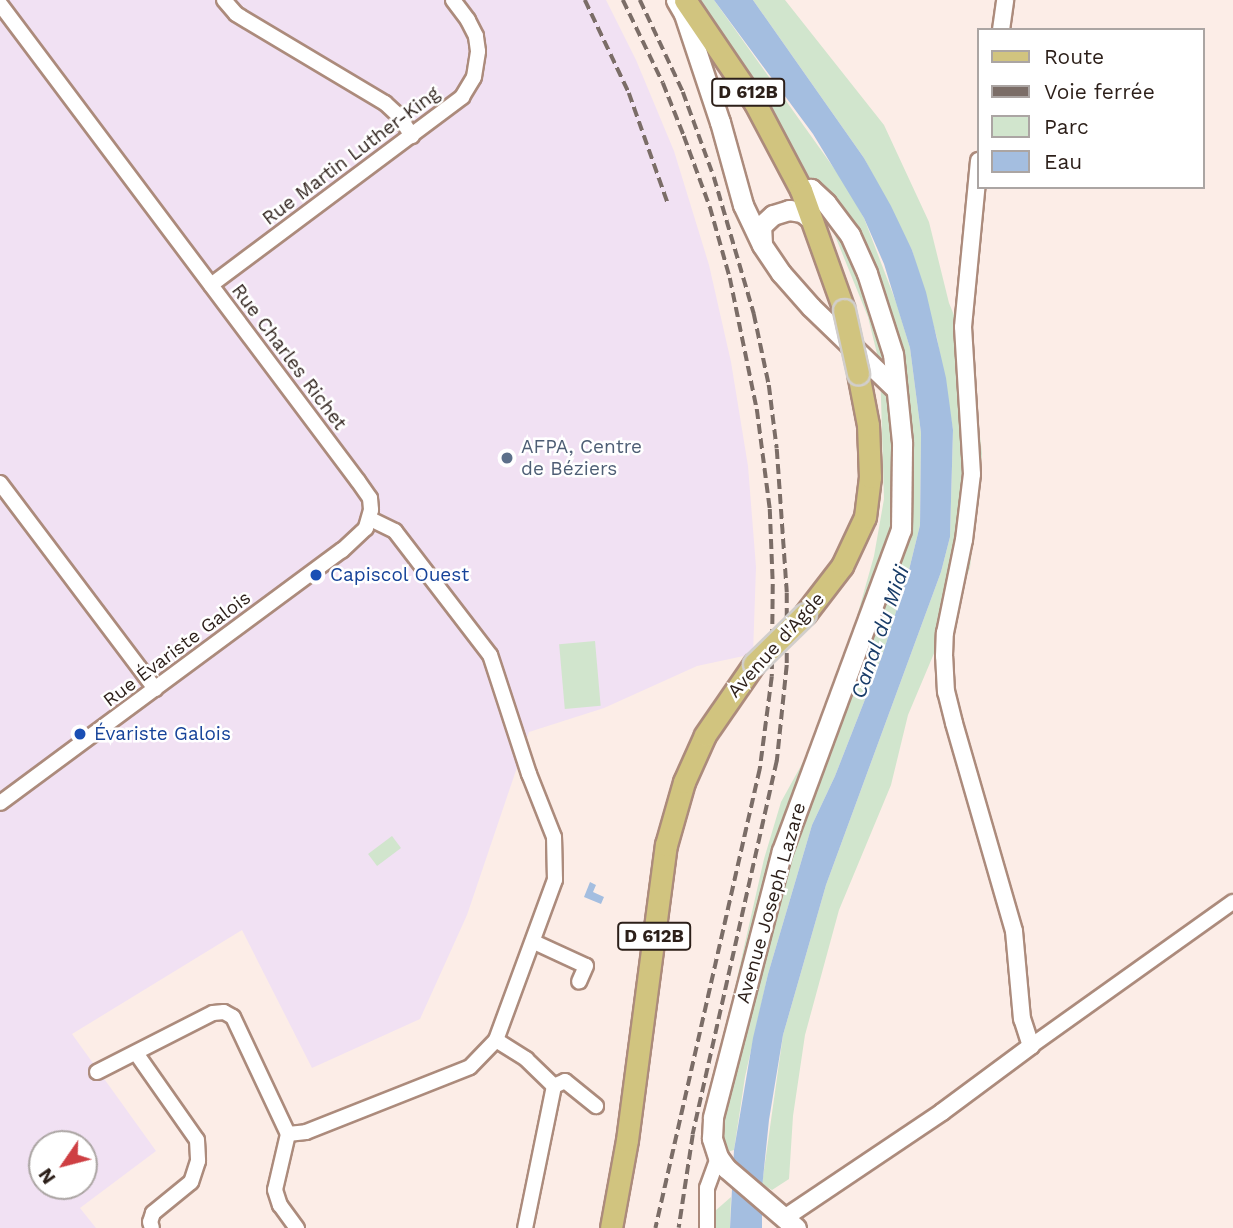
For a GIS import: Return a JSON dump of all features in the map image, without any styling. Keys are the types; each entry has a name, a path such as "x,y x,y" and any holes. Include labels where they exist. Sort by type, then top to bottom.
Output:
{"main road":[{"path":"676,0 684,14 720,122 743,205 762,245 780,273 811,307 896,389"},
{"name":"D 612B","path":"685,0 755,103 801,190"},
{"name":"Avenue Joseph Lazare","path":"722,1163 712,1138 713,1117 782,851 901,530 902,442 893,354 867,272 850,235 811,189 801,190"},
{"name":"Avenue d'Agde","path":"611,1228 627,1140 666,845 684,782 705,735 754,664 805,614 842,566 865,517 870,477 868,425 858,373 844,310 801,190"},
{"path":"762,245 761,226 773,215 789,210 802,212 812,220"},
{"path":"722,1163 786,1218"}],"street":[{"path":"224,0 236,14 385,103 399,116 412,136"},
{"name":"Rue Martin Luther-King","path":"211,285 462,97 474,78 478,63 476,36 453,0"},
{"path":"1001,28 1005,0"},
{"name":"Rue Charles Richet","path":"0,4 370,498 370,519"},
{"path":"978,171 963,327 972,474 964,540 945,633 946,692 1014,931 1022,1019 1031,1046"},
{"path":"0,483 155,689"},
{"path":"288,1134 306,1132 470,1067 496,1040 555,880 557,859 554,837 518,741 490,655 395,531 370,519"},
{"name":"Rue Évariste Galois","path":"0,803 342,550 358,536 370,519"},
{"path":"786,1218 942,1112 1233,902"},
{"path":"534,942 586,966 579,982"},
{"path":"97,1072 213,1013 225,1012 233,1017 288,1134 275,1190 280,1205 297,1228"},
{"path":"496,1040 526,1059 554,1086"},
{"path":"136,1054 197,1140 198,1161 191,1182 153,1213 150,1222 152,1228"},
{"path":"554,1086 565,1081 596,1106"},
{"path":"526,1228 554,1086"},
{"path":"707,1228 707,1188 722,1163"}],"shaded area":[{"path":"0,0 606,0 636,60 674,151 709,265 731,362 748,466 756,567 753,654 697,666 604,708 529,732 467,915 420,1019 312,1068 242,930 72,1034 156,1151 98,1194 98,1130 28,1130 28,1200 91,1200 80,1208 96,1228 0,1228"}],"green space":[{"path":"685,0 714,0 846,185 864,218 896,302 910,348 921,433 920,525 908,574 882,656 835,776 812,825 768,974 745,1077 734,1150 723,1153 714,1080 764,859 781,802 808,753 847,652 874,556 884,499 880,366 868,317 825,211"},
{"path":"753,0 785,0 884,125 929,222 949,303 971,356 982,454 970,568 908,715 891,785 839,910 805,1035 793,1116 789,1179 772,1190 762,1184 783,1035 826,885 941,572 950,537 953,430 937,338 912,250 864,158"},
{"path":"595,641 601,706 565,709 559,644"},
{"path":"392,836 401,848 377,866 368,854"},
{"path":"731,1197 730,1228 707,1228 707,1218"}],"water":[{"path":"714,0 753,0 864,158 891,206 912,250 926,292 946,378 953,430 950,537 941,572 826,885 783,1035 769,1120 762,1188 762,1228 730,1228 734,1150 753,1038 768,974 812,825 835,776 882,656 908,574 920,525 921,433 910,348 884,264 864,218 813,134"},
{"path":"590,882 596,885 593,892 604,897 601,904 584,897"}],"railway":[{"path":"585,0 629,93 668,204"},
{"path":"623,0 663,83 684,136 710,207 730,278 757,409 770,509 773,584 772,677 760,769 656,1228"},
{"path":"640,0 683,92 714,177 754,314 769,385 777,449 787,593 787,665 777,761 693,1135 679,1228"}],"place":[{"name":"AFPA, Centre de Béziers","path":"507,458"},
{"name":"Capiscol Ouest","path":"316,575"},
{"name":"Évariste Galois","path":"80,734"}],"water label":[{"name":"Canal du Midi","path":"880,632"}]}
